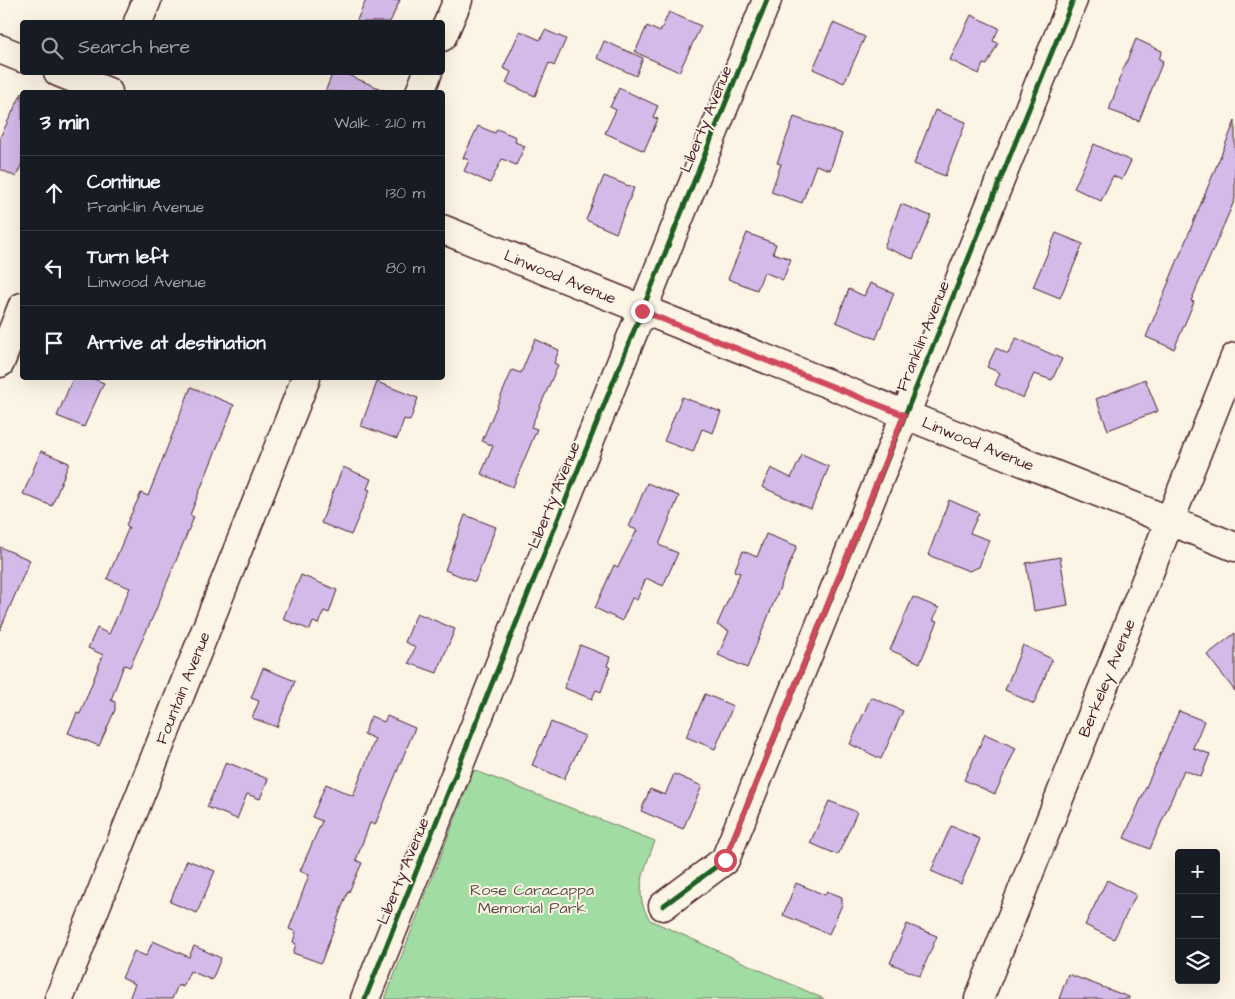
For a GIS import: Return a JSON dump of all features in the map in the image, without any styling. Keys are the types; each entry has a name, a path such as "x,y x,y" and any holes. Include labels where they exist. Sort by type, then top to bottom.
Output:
{"street":[{"path":"139,20 147,0"},
{"path":"445,30 458,0"},
{"name":"Liberty Avenue","path":"365,999 767,0"},
{"name":"Franklin Avenue","path":"663,906 725,860 1073,0"},
{"path":"0,49 20,57"},
{"path":"66,75 104,90"},
{"path":"110,90 116,75"},
{"path":"421,90 427,75"},
{"name":"Linwood Avenue","path":"445,230 642,311 1235,547"},
{"path":"0,362 20,312"},
{"name":"Berkeley Avenue","path":"979,999 1235,357"},
{"name":"Fountain Avenue","path":"59,999 305,380"}],"green space":[{"name":"Rose Caracappa Memorial Park","path":"474,770 655,841 644,871 641,891 645,910 650,920 824,999 385,999"}],"building":[{"path":"366,0 400,0 391,20 357,20"},
{"path":"669,12 701,26 679,72 635,52 647,26 660,32"},
{"path":"971,15 999,28 993,41 998,43 987,65 983,64 979,74 950,60"},
{"path":"833,23 865,37 844,83 813,69"},
{"path":"545,30 566,39 554,66 549,63 535,96 506,83 511,72 503,68 520,31 540,40"},
{"path":"1136,39 1162,51 1159,59 1163,61 1139,121 1109,110 1118,82"},
{"path":"604,41 643,58 636,76 597,58"},
{"path":"332,75 348,75 383,90 326,90"},
{"path":"619,88 658,106 653,117 658,119 644,151 605,133 616,110 610,107"},
{"path":"20,97 20,168 16,177 0,169 0,137"},
{"path":"935,110 966,122 945,176 914,164"},
{"path":"794,117 842,134 830,170 816,165 802,203 771,192 781,164 777,163"},
{"path":"1235,121 1235,199 1191,301 1194,302 1174,349 1146,337"},
{"path":"478,126 495,133 497,129 516,137 515,142 525,146 516,165 502,159 490,183 464,171 469,160 463,158"},
{"path":"1094,144 1131,161 1122,180 1113,176 1101,201 1074,188"},
{"path":"604,176 634,188 616,233 586,220"},
{"path":"901,204 931,216 913,259 884,247"},
{"path":"747,233 776,244 773,253 791,259 783,280 764,272 757,290 728,279"},
{"path":"1056,233 1083,244 1060,298 1033,287"},
{"path":"870,283 894,293 876,339 836,322 849,289 864,296"},
{"path":"1016,338 1062,359 1052,380 1034,374 1023,398 995,385 1000,373 987,367 996,348 1008,354"},
{"path":"535,339 559,350 554,363 558,365 531,427 537,429 513,487 481,474 493,446 482,441 512,370 521,373"},
{"path":"1145,379 1158,411 1108,430 1096,399"},
{"path":"72,380 96,380 104,383 84,427 57,416"},
{"path":"377,382 418,398 410,421 404,419 397,439 361,426"},
{"path":"191,387 234,405 190,515 194,517 155,612 130,667 124,665 111,700 115,702 115,710 99,746 68,733 77,713 80,714 103,655 88,648 97,628 109,634 130,588 107,579 129,527 126,525 141,493 148,496"},
{"path":"682,397 721,412 713,433 702,429 693,452 664,441"},
{"path":"41,451 69,463 52,506 23,494"},
{"path":"802,455 829,467 811,509 762,487 771,468 791,478"},
{"path":"343,467 371,479 367,489 370,490 351,535 321,523"},
{"path":"647,483 679,496 659,545 678,553 663,586 646,578 637,600 632,598 622,621 595,608 614,565 618,567 637,530 629,527"},
{"path":"949,500 979,513 970,533 989,540 979,567 969,571 928,555"},
{"path":"465,515 496,527 475,582 445,570"},
{"path":"766,534 797,546 747,668 718,655 729,631 717,625 740,573 734,571 743,551 757,557"},
{"path":"0,547 30,560 0,630"},
{"path":"1060,557 1068,605 1034,611 1026,563"},
{"path":"301,575 337,590 329,613 324,611 318,624 313,622 310,630 283,619"},
{"path":"913,597 939,608 933,620 938,621 920,663 890,650"},
{"path":"417,613 455,629 437,673 409,663 415,647 405,642"},
{"path":"1235,633 1235,691 1207,655"},
{"path":"580,645 610,657 607,666 610,667 601,692 596,690 592,699 564,688"},
{"path":"1023,645 1052,659 1034,704 1005,690"},
{"path":"263,668 295,681 277,727 252,718 259,701 251,698"},
{"path":"705,694 733,706 715,749 686,737"},
{"path":"871,697 903,711 881,759 850,744"},
{"path":"1179,711 1204,721 1193,748 1210,754 1201,777 1184,770 1150,849 1124,838"},
{"path":"371,716 384,722 387,716 415,728 375,825 370,823 356,860 362,863 348,891 321,963 293,953 296,944 293,942 296,932 289,929 309,875 300,871 322,821 312,817 326,784 353,796 375,739 364,734"},
{"path":"551,722 585,736 564,779 532,765"},
{"path":"985,734 1016,748 995,794 964,780"},
{"path":"226,762 268,779 260,799 247,794 237,819 207,807"},
{"path":"674,774 702,786 683,829 641,811 650,789 665,795"},
{"path":"829,801 857,812 838,855 810,843"},
{"path":"951,826 980,839 961,884 931,871"},
{"path":"187,860 215,871 197,913 170,902"},
{"path":"1107,880 1136,895 1114,939 1085,925"},
{"path":"796,883 825,895 827,891 842,897 842,905 829,934 783,915"},
{"path":"907,924 937,936 920,976 890,963"},
{"path":"153,941 189,957 194,946 221,958 212,980 190,971 183,987 178,985 172,999 129,999 135,984 122,978 134,951 146,956"},
{"path":"1068,974 1129,997 1129,999 1059,999"}],"cycle path":[{"path":"365,999 767,0"},
{"path":"663,906 725,860 1073,0"}],"route":[{"path":"642,311 904,415 725,860"}]}
